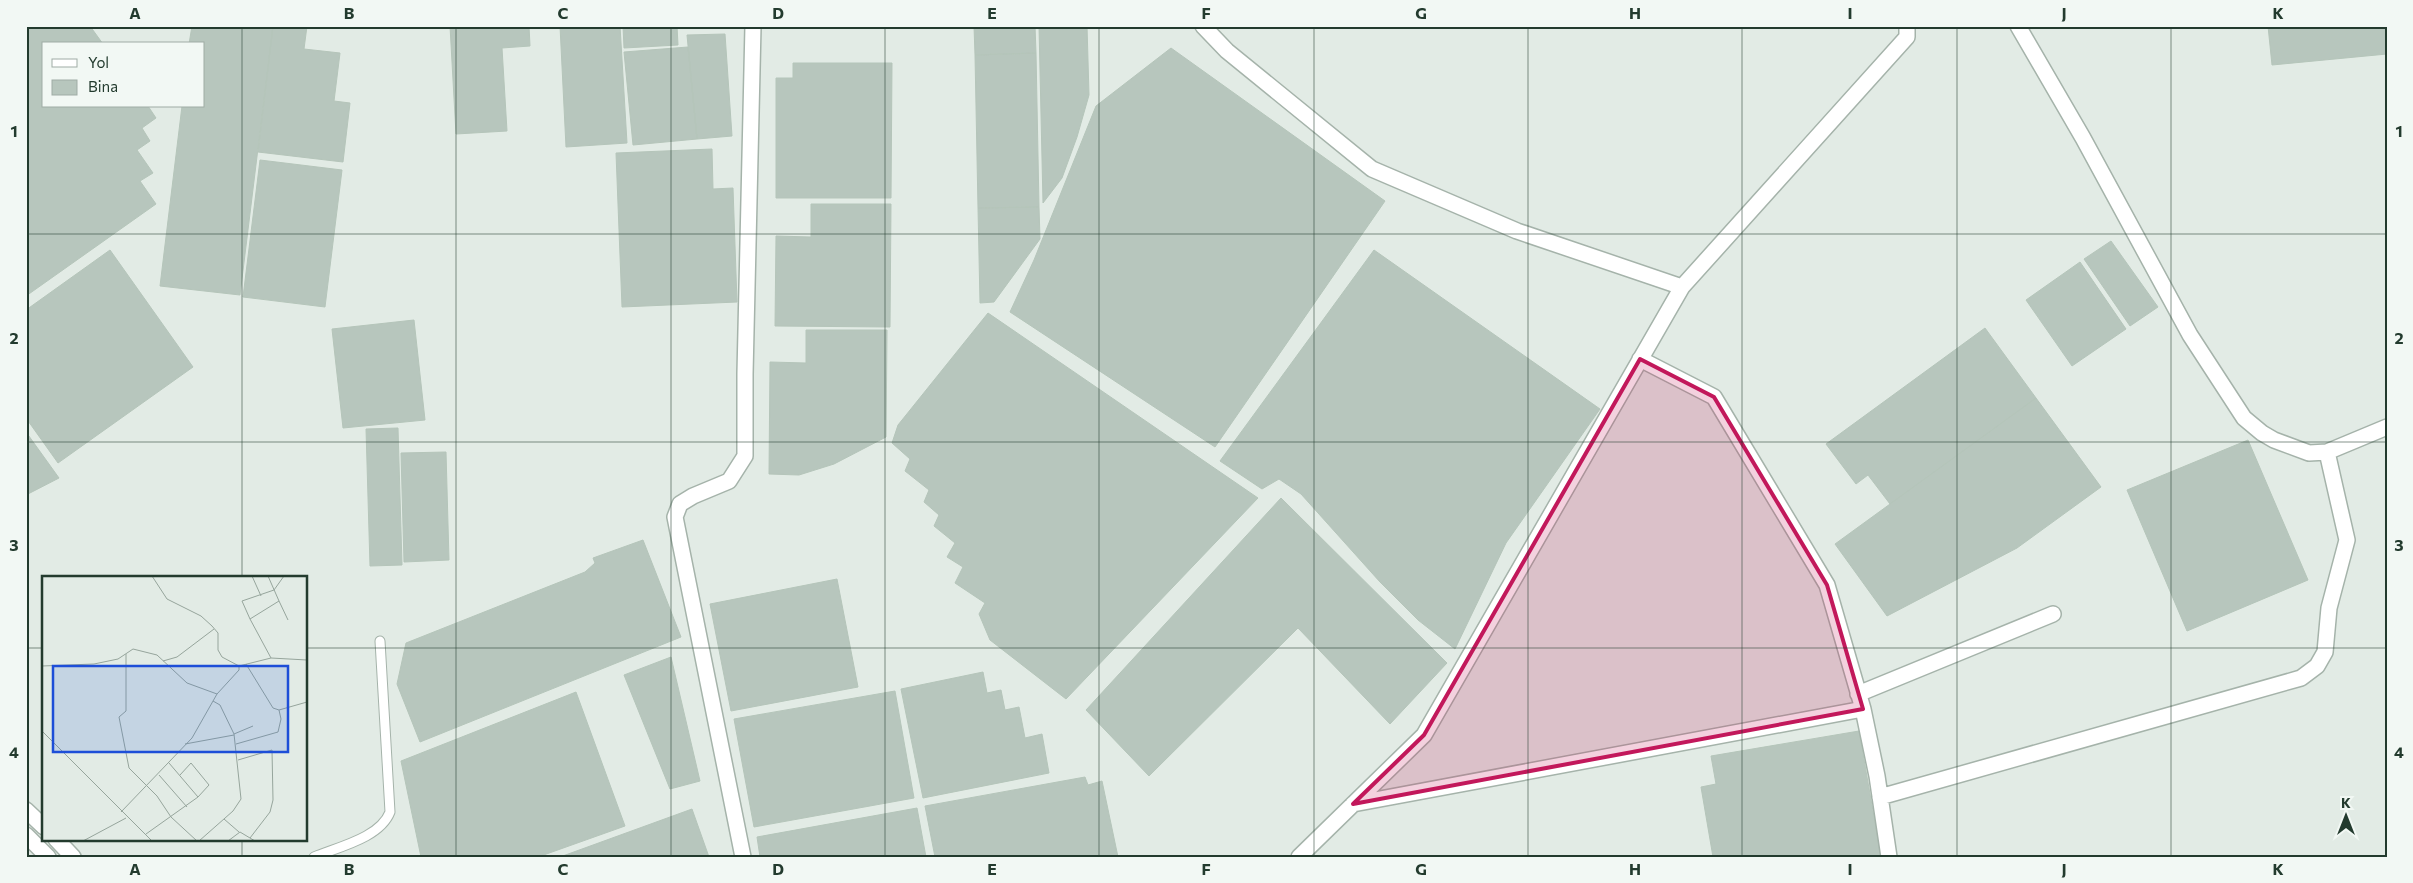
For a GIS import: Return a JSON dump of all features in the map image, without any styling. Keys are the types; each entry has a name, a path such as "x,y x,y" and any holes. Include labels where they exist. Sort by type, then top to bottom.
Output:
{"street":[{"path":"743,857 675,517 680,504 729,481 745,456 745,374 753,26"},
{"path":"1203,26 1227,51 1372,169 1517,231 1682,287"},
{"path":"1299,857 1424,735 1682,287 1907,37 1907,26"},
{"path":"2018,26 2084,138 2190,335 2238,410 2251,425 2274,440 2309,452 2326,452 2387,427"},
{"path":"1640,359 1714,397 1827,585 1863,709 1880,797 1888,857"},
{"path":"1880,797 2301,678 2310,673 2317,666 2325,652 2329,608 2347,540 2326,452"},
{"path":"1858,694 2053,614"},
{"path":"1353,804 1863,709"},
{"path":"26,810 42,825"},
{"path":"26,835 48,857"},
{"path":"57,840 73,857"}],"lane":[{"path":"314,857 374,833 384,824 390,812 380,641"}],"highlighted area":[{"path":"1640,359 1714,397 1827,585 1863,709 1353,804 1424,735"}],"building":[{"path":"26,26 90,26 102,42 42,42 42,108 149,108 156,118 142,128 150,141 137,150 153,173 140,181 156,204 26,296"},
{"path":"192,26 273,26 240,295 160,286 182,108 205,108 205,42 189,42"},
{"path":"273,26 307,26 304,49 340,53 334,101 350,103 343,162 258,152"},
{"path":"450,26 529,26 530,46 502,48 507,131 456,134"},
{"path":"560,26 620,26 627,143 566,147"},
{"path":"623,26 677,26 678,45 624,48"},
{"path":"974,26 1035,26 1036,53 975,55"},
{"path":"1039,26 1087,26 1089,95 1077,137 1062,178 1043,203"},
{"path":"2268,26 2387,26 2387,54 2272,65"},
{"path":"725,34 732,136 697,139 687,35"},
{"path":"688,47 697,139 633,145 624,52"},
{"path":"1171,48 1385,201 1215,447 1010,312 1034,260 1096,106"},
{"path":"1036,53 1039,207 978,208 975,55"},
{"path":"793,63 892,63 891,198 776,198 776,78 793,78"},
{"path":"712,149 713,189 733,188 737,302 622,307 616,153"},
{"path":"260,160 342,170 325,307 243,297"},
{"path":"811,204 891,204 890,327 775,326 776,236 811,237"},
{"path":"1039,207 1040,239 994,302 980,303 978,208"},
{"path":"2111,241 2158,307 2130,326 2084,259"},
{"path":"110,250 193,367 58,463 26,418 26,310"},
{"path":"1374,250 1600,409 1506,543 1455,649 1418,620 1380,582 1301,494 1279,479 1262,489 1220,461"},
{"path":"2080,262 2126,329 2072,366 2026,300"},
{"path":"988,313 1258,498 1066,699 990,640 979,614 985,603 955,583 963,567 947,557 955,543 934,526 939,515 924,502 929,490 905,471 910,459 892,443 898,425"},
{"path":"414,320 425,420 343,428 332,329"},
{"path":"1985,328 2036,398 1890,504 1868,475 1856,484 1826,444"},
{"path":"806,330 887,330 886,437 834,464 799,475 769,474 770,362 806,363"},
{"path":"2036,398 2101,487 2017,548 1887,616 1835,544"},
{"path":"398,428 402,565 370,566 366,429"},
{"path":"26,432 59,478 26,495"},
{"path":"2248,440 2308,580 2187,631 2127,490"},
{"path":"446,452 449,560 404,562 401,453"},
{"path":"1281,498 1447,663 1390,724 1298,628 1149,776 1086,710"},
{"path":"643,540 681,637 420,742 397,684 406,643 585,572 595,563 593,558"},
{"path":"837,579 858,687 731,711 710,604"},
{"path":"671,657 700,781 670,789 624,675"},
{"path":"983,672 987,693 1001,690 1005,710 1019,707 1025,738 1042,734 1049,773 923,798 901,689"},
{"path":"895,691 914,798 754,827 734,719"},
{"path":"576,692 625,826 538,857 421,857 401,761"},
{"path":"1859,731 1881,857 1713,857 1701,787 1716,784 1711,756"},
{"path":"1085,777 1088,785 1102,781 1118,857 935,857 925,806"},
{"path":"917,808 926,857 760,857 757,837"},
{"path":"692,809 709,857 560,857"}]}
